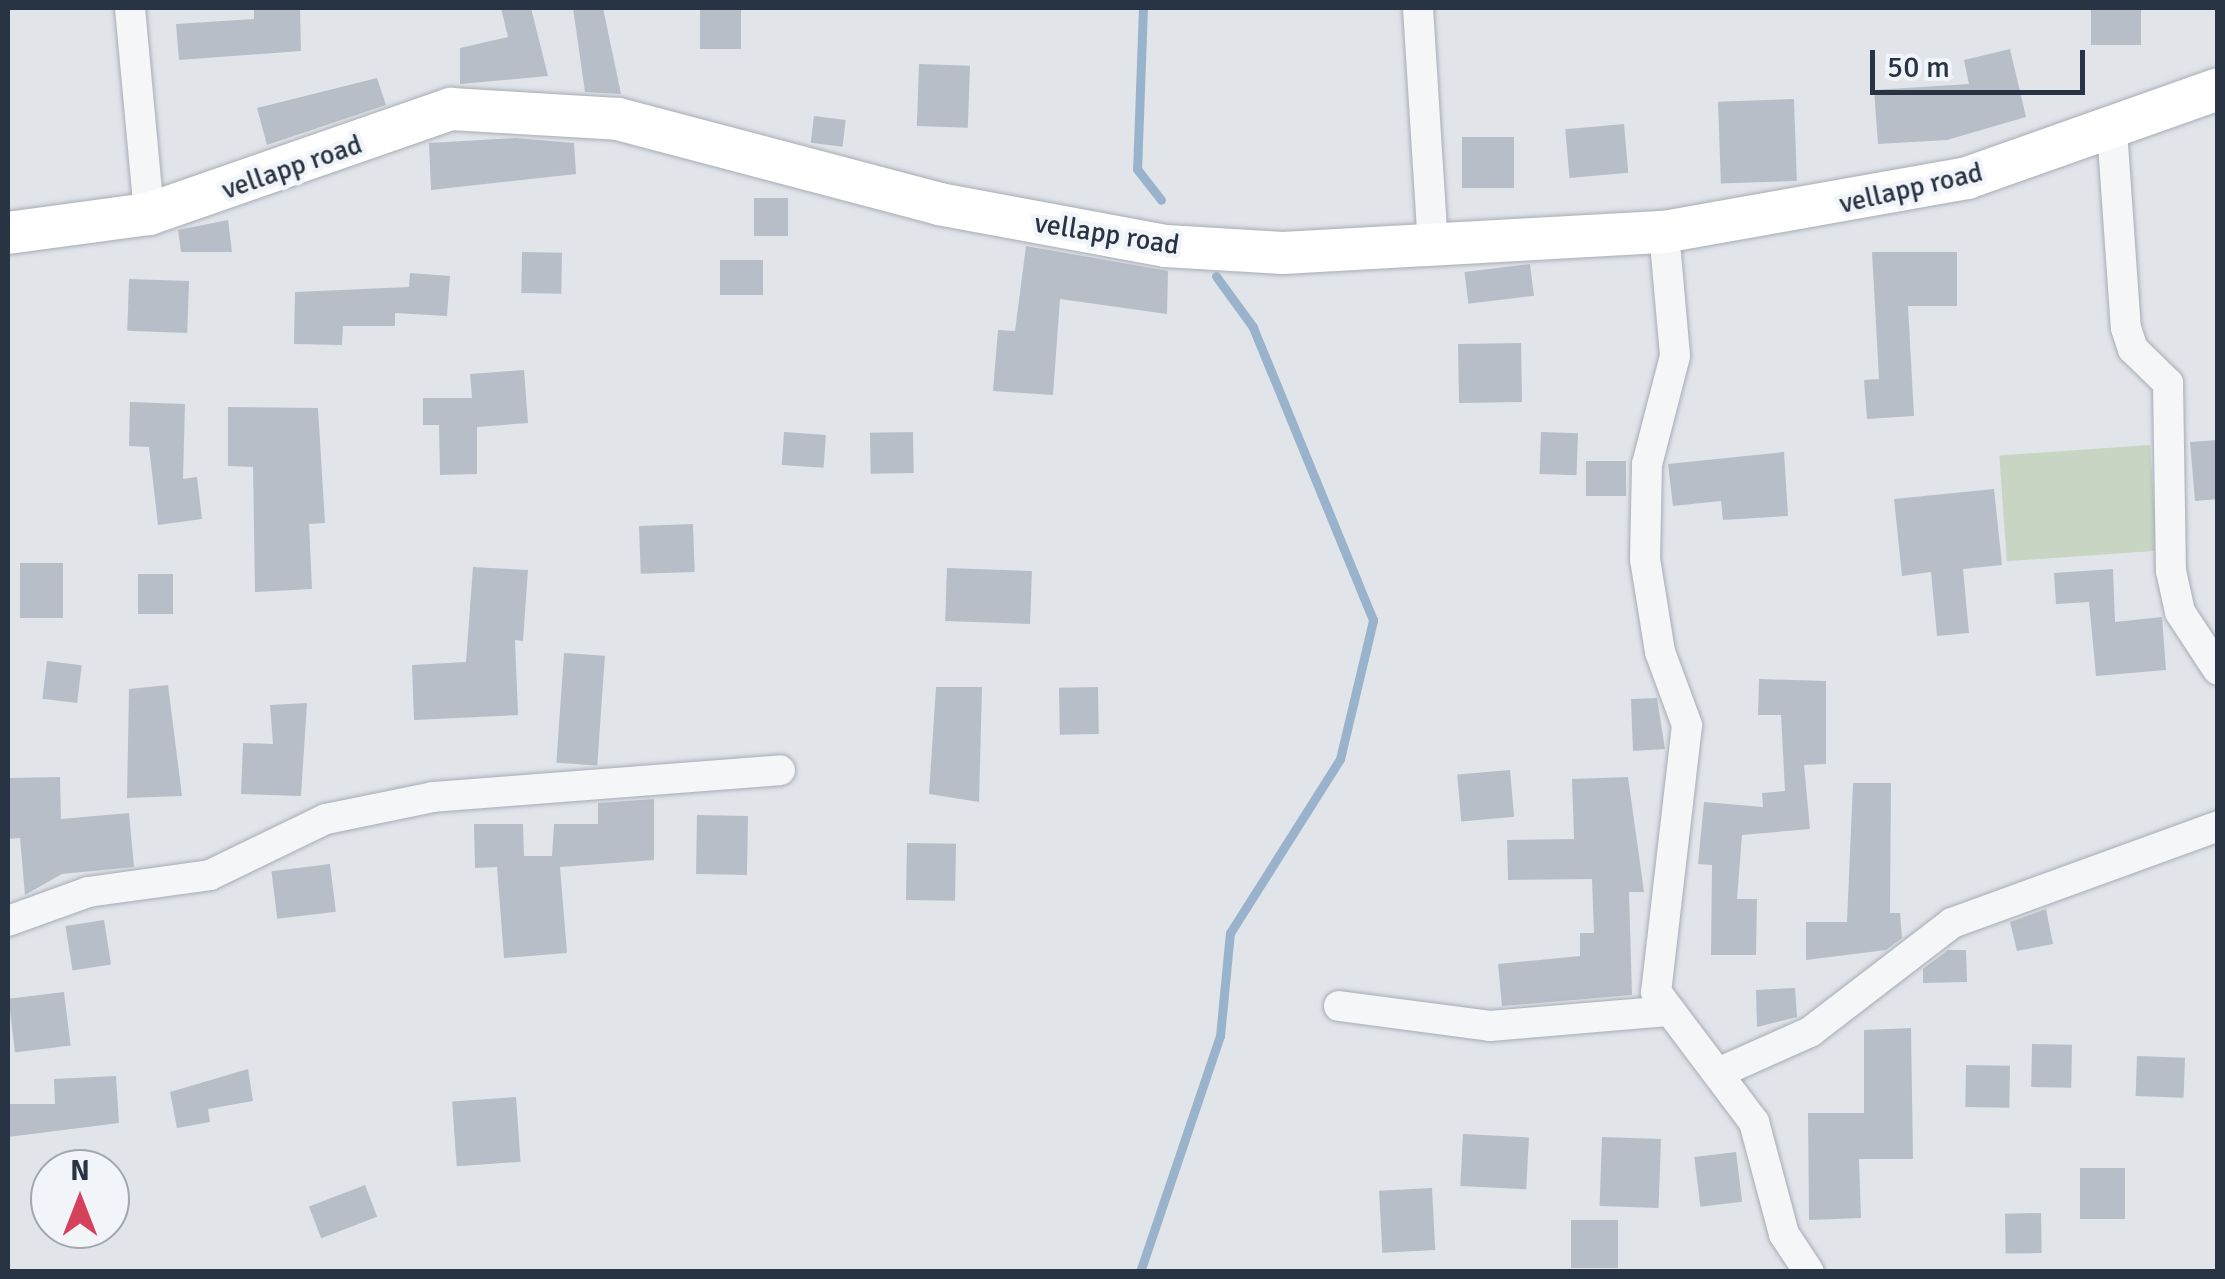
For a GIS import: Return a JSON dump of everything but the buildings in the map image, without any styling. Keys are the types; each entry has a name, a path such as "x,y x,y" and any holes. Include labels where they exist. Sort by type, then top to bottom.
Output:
{"main road":[{"name":"vellapp road","path":"8,233 149,214 451,109 618,119 940,204 1166,246 1283,253 1664,232 1968,178 2218,90"}],"street":[{"path":"130,8 149,214"},
{"path":"1418,8 1433,245"},
{"path":"2112,130 2126,328 2132,349 2168,383 2171,571 2180,612 2218,670"},
{"path":"1664,232 1675,356 1647,464 1646,558 1660,652 1687,725 1657,941 1656,992 1666,1011 1754,1122 1784,1234 1810,1272"},
{"path":"8,922 88,892 210,875 326,819 415,801 780,770"},
{"path":"1718,1073 1810,1032 1952,923 2218,826"},
{"path":"1339,1006 1490,1026 1666,1011"}],"green space":[{"path":"2150,445 2157,551 2007,561 1999,456"}],"waterway":[{"path":"1143,8 1137,169 1161,200"},
{"path":"1140,1272 1220,1036 1230,933 1340,759 1373,620 1253,327 1216,276"}]}
